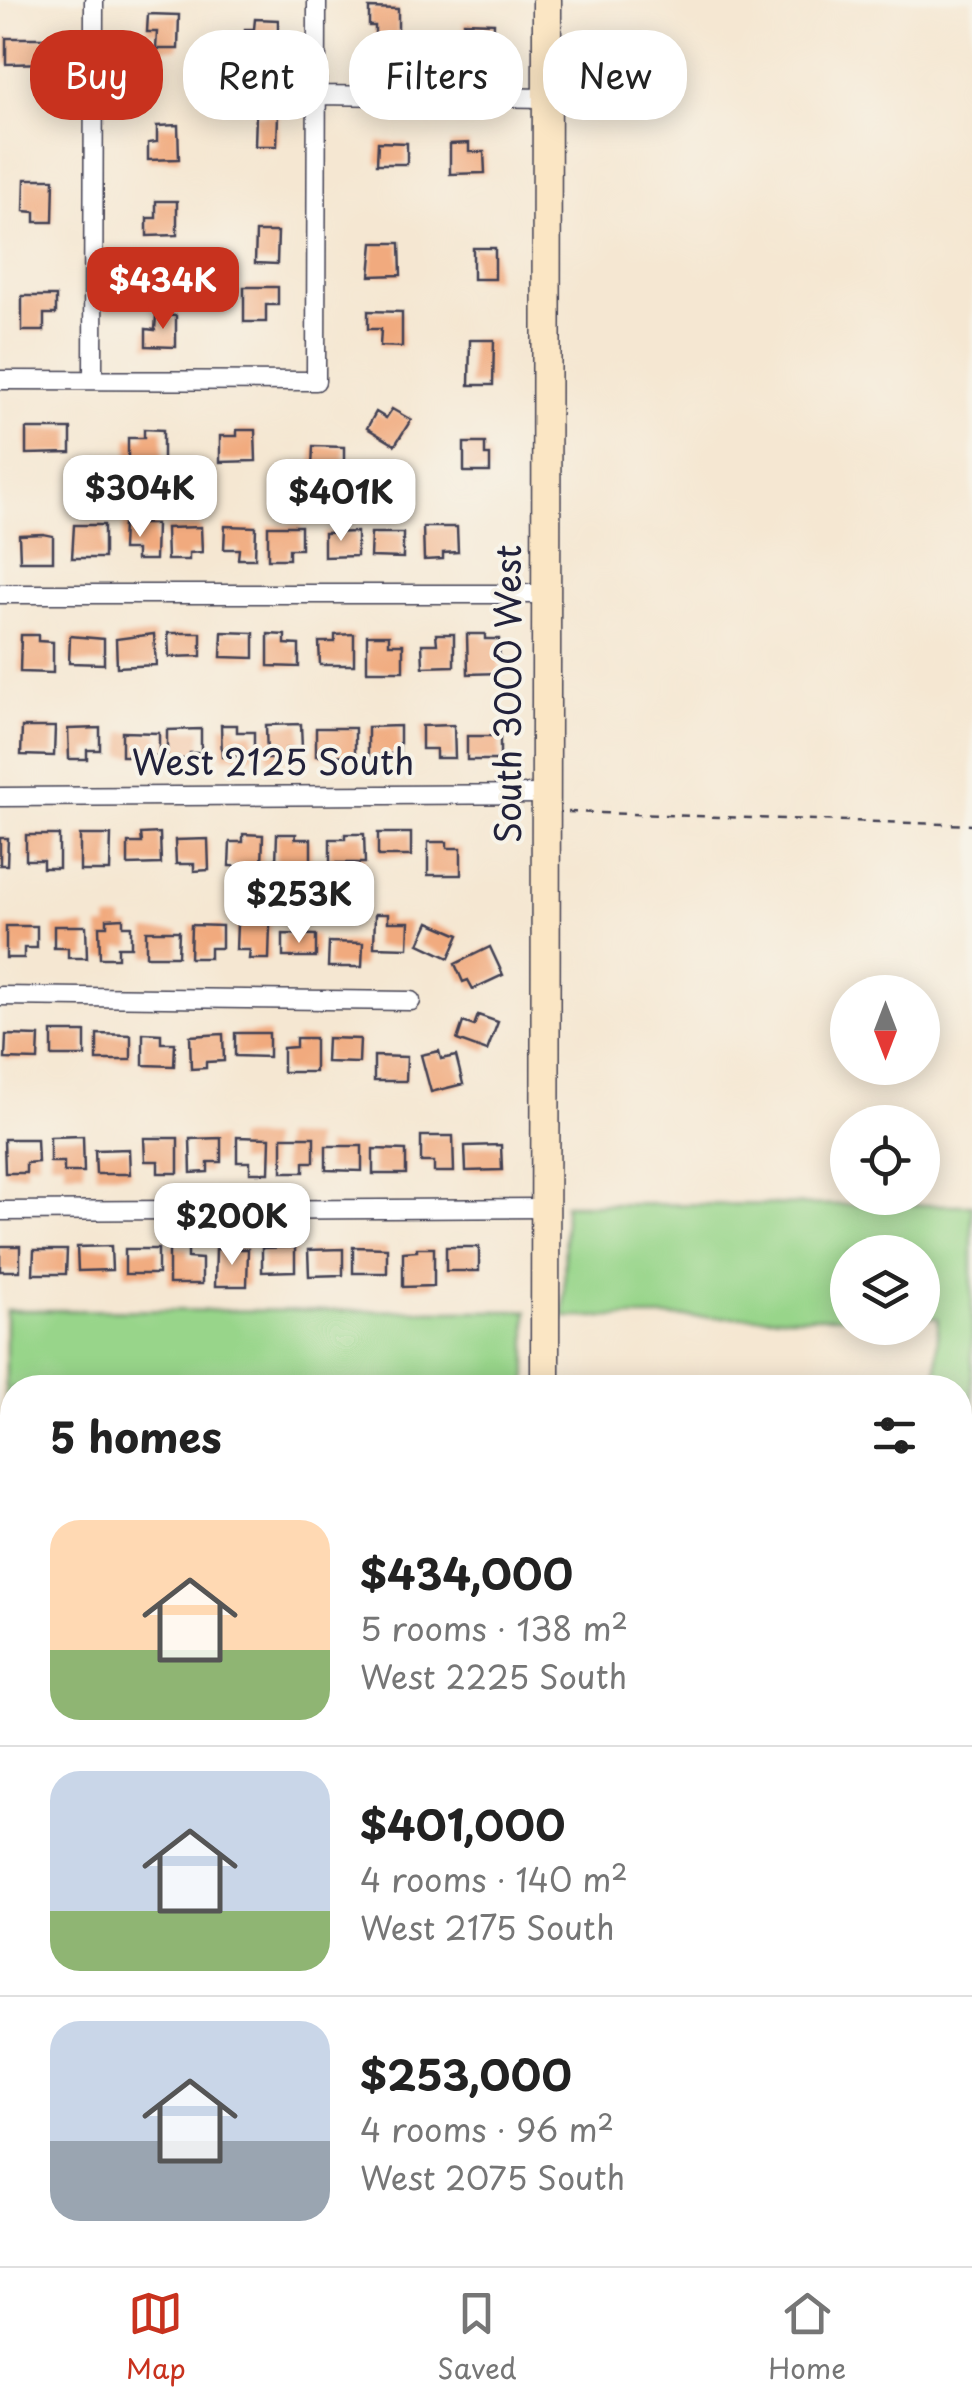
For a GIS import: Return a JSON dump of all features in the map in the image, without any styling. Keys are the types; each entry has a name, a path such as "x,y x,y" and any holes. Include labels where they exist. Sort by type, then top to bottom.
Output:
{"street":[{"path":"93,380 94,0"},
{"path":"317,0 317,30"},
{"name":"South 3000 West","path":"548,0 548,30"},
{"path":"329,95 543,98"},
{"path":"0,380 316,381 317,120"},
{"name":"South 3000 West","path":"545,1375 547,120"},
{"path":"0,594 546,594"},
{"name":"West 2125 South","path":"0,797 546,803"},
{"path":"0,996 411,1001"},
{"path":"0,1211 546,1208"}],"path":[{"path":"546,803 972,825"}],"green space":[{"path":"565,1204 830,1205 830,1215 940,1215 940,1205 972,1205 972,1375 937,1375 940,1235 830,1235 830,1317 564,1317"},
{"path":"6,1310 527,1311 527,1375 6,1375"}],"building":[{"path":"369,8 398,9 398,30 375,30 375,26 369,26"},
{"path":"148,14 179,15 178,49 163,49 163,30 147,30"},
{"path":"255,19 278,20 278,30 245,30 254,29"},
{"path":"464,22 494,23 494,30 464,30"},
{"path":"6,38 30,38 30,63 6,64"},
{"path":"256,120 278,120 277,146 255,146"},
{"path":"178,125 179,159 148,160 148,143 157,142 157,126"},
{"path":"378,142 407,143 407,164 377,164"},
{"path":"469,143 469,152 484,152 485,173 450,174 450,144"},
{"path":"25,179 54,179 53,222 35,222 35,212 24,211"},
{"path":"156,201 177,201 177,235 147,236 147,218 156,218"},
{"path":"256,232 278,232 277,264 255,263"},
{"path":"373,243 400,243 401,275 370,276"},
{"path":"473,248 495,248 495,279 473,279"},
{"path":"244,287 278,287 278,305 266,305 266,322 244,322"},
{"path":"22,296 56,296 56,314 44,314 44,331 22,331"},
{"path":"368,311 402,312 402,347 380,346 381,329 368,329"},
{"path":"156,315 176,316 176,347 146,346 146,329 155,330"},
{"path":"470,340 494,340 493,385 469,385"},
{"path":"392,409 411,420 395,445 367,428 376,412 386,418"},
{"path":"26,429 71,429 71,453 26,454"},
{"path":"144,429 163,430 163,461 128,460 128,438 144,438"},
{"path":"237,430 255,430 256,461 220,462 220,436 237,436"},
{"path":"464,443 485,443 490,472 464,472"},
{"path":"313,446 344,447 344,468 312,467"},
{"path":"123,524 156,524 155,560 136,560 136,550 122,550"},
{"path":"74,525 104,525 104,558 72,558"},
{"path":"225,526 256,527 255,559 238,559 239,549 224,549"},
{"path":"268,526 301,526 301,549 289,549 289,559 268,559"},
{"path":"201,527 202,552 189,553 189,560 167,560 166,528"},
{"path":"423,527 457,527 458,552 443,553 443,559 424,560"},
{"path":"357,532 357,556 324,557 324,533"},
{"path":"371,533 403,533 403,558 370,557"},
{"path":"19,535 53,536 53,561 20,561"},
{"path":"222,632 254,633 254,658 221,657"},
{"path":"168,633 201,633 201,656 169,657"},
{"path":"154,634 156,665 117,667 116,639"},
{"path":"268,634 285,635 285,644 299,645 299,667 268,666"},
{"path":"354,634 354,665 320,665 319,642 335,642 335,635"},
{"path":"436,634 454,634 454,666 423,667 422,644 437,644"},
{"path":"467,634 499,639 500,673 468,674"},
{"path":"21,635 38,635 38,641 53,642 53,673 20,672"},
{"path":"367,635 389,635 389,644 403,644 403,671 367,671"},
{"path":"70,636 104,639 104,664 69,663"},
{"path":"301,724 302,749 286,749 287,759 267,759 266,725"},
{"path":"221,725 237,725 237,732 254,732 254,756 222,757"},
{"path":"454,725 455,758 436,758 436,749 422,749 422,726"},
{"path":"400,726 400,753 368,757 368,727"},
{"path":"22,727 55,727 54,756 21,755"},
{"path":"100,728 100,750 87,750 87,759 69,759 68,729"},
{"path":"316,728 355,728 355,755 316,756"},
{"path":"201,729 201,753 190,753 190,759 167,759 167,730"},
{"path":"122,732 159,733 159,756 122,756"},
{"path":"467,736 500,736 500,760 467,760"},
{"path":"160,833 161,864 128,865 128,843 142,843 141,834"},
{"path":"378,833 411,833 411,856 378,856"},
{"path":"243,834 263,835 262,867 229,866 230,842 243,842"},
{"path":"277,834 311,839 311,863 276,862"},
{"path":"345,834 364,834 365,863 330,863 330,839 345,839"},
{"path":"26,835 59,835 59,868 43,868 43,860 26,860"},
{"path":"80,835 111,835 110,871 80,871"},
{"path":"0,838 8,838 7,865 0,865"},
{"path":"208,839 209,870 194,871 194,864 176,864 175,840"},
{"path":"428,842 447,842 447,848 461,848 461,875 428,875"},
{"path":"375,914 388,914 388,922 409,922 408,948 374,947"},
{"path":"123,918 123,926 131,926 131,947 118,947 118,958 100,958 99,926 107,926 107,919"},
{"path":"429,922 459,935 449,958 419,944"},
{"path":"237,923 270,924 269,959 249,959 250,950 236,950"},
{"path":"191,925 222,926 222,948 210,948 210,958 190,958"},
{"path":"6,926 37,926 37,948 24,948 24,958 6,958"},
{"path":"54,926 86,926 87,958 68,958 68,948 54,948"},
{"path":"146,931 179,931 178,956 146,956"},
{"path":"283,934 316,935 316,957 283,957"},
{"path":"329,942 363,943 362,967 328,967"},
{"path":"490,947 503,975 473,989 468,980 463,982 455,964"},
{"path":"478,1015 498,1022 487,1051 457,1040 463,1022 474,1026"},
{"path":"52,1032 85,1032 85,1056 52,1056"},
{"path":"143,1033 161,1034 161,1043 175,1043 174,1066 143,1065"},
{"path":"235,1033 269,1033 269,1057 235,1056"},
{"path":"97,1034 131,1035 131,1060 97,1060"},
{"path":"223,1034 224,1061 206,1062 206,1068 191,1069 190,1036"},
{"path":"6,1035 39,1036 38,1060 5,1059"},
{"path":"296,1038 315,1038 315,1072 283,1072 283,1048 296,1047"},
{"path":"327,1038 360,1039 359,1063 326,1062"},
{"path":"439,1051 441,1059 456,1056 463,1084 431,1092 421,1055"},
{"path":"374,1056 407,1057 406,1081 374,1081"},
{"path":"83,1136 84,1172 64,1172 64,1162 50,1162 50,1137"},
{"path":"421,1136 453,1136 454,1172 434,1172 434,1162 421,1162"},
{"path":"237,1137 270,1138 269,1173 250,1173 250,1162 237,1162"},
{"path":"282,1137 314,1137 314,1162 304,1162 304,1172 282,1172"},
{"path":"144,1138 178,1138 178,1173 158,1173 158,1161 145,1161"},
{"path":"221,1138 221,1162 208,1162 208,1172 191,1173 190,1139"},
{"path":"4,1139 37,1139 38,1162 26,1163 26,1173 5,1173"},
{"path":"501,1145 502,1170 466,1171 465,1146"},
{"path":"326,1146 362,1146 362,1171 326,1170"},
{"path":"129,1149 130,1174 96,1174 95,1150"},
{"path":"373,1149 406,1150 406,1174 373,1174"},
{"path":"0,1246 20,1246 20,1271 0,1271"},
{"path":"111,1246 112,1270 78,1271 77,1247"},
{"path":"169,1247 188,1248 188,1258 202,1259 202,1284 169,1284"},
{"path":"295,1247 295,1271 262,1272 262,1248"},
{"path":"353,1247 387,1248 387,1273 353,1273"},
{"path":"446,1247 479,1247 479,1271 446,1271"},
{"path":"434,1248 434,1286 403,1287 403,1252"},
{"path":"125,1249 158,1249 158,1274 125,1274"},
{"path":"216,1249 248,1249 247,1286 215,1286"},
{"path":"343,1249 343,1275 309,1276 308,1250"},
{"path":"34,1250 67,1250 66,1274 33,1274"}]}
